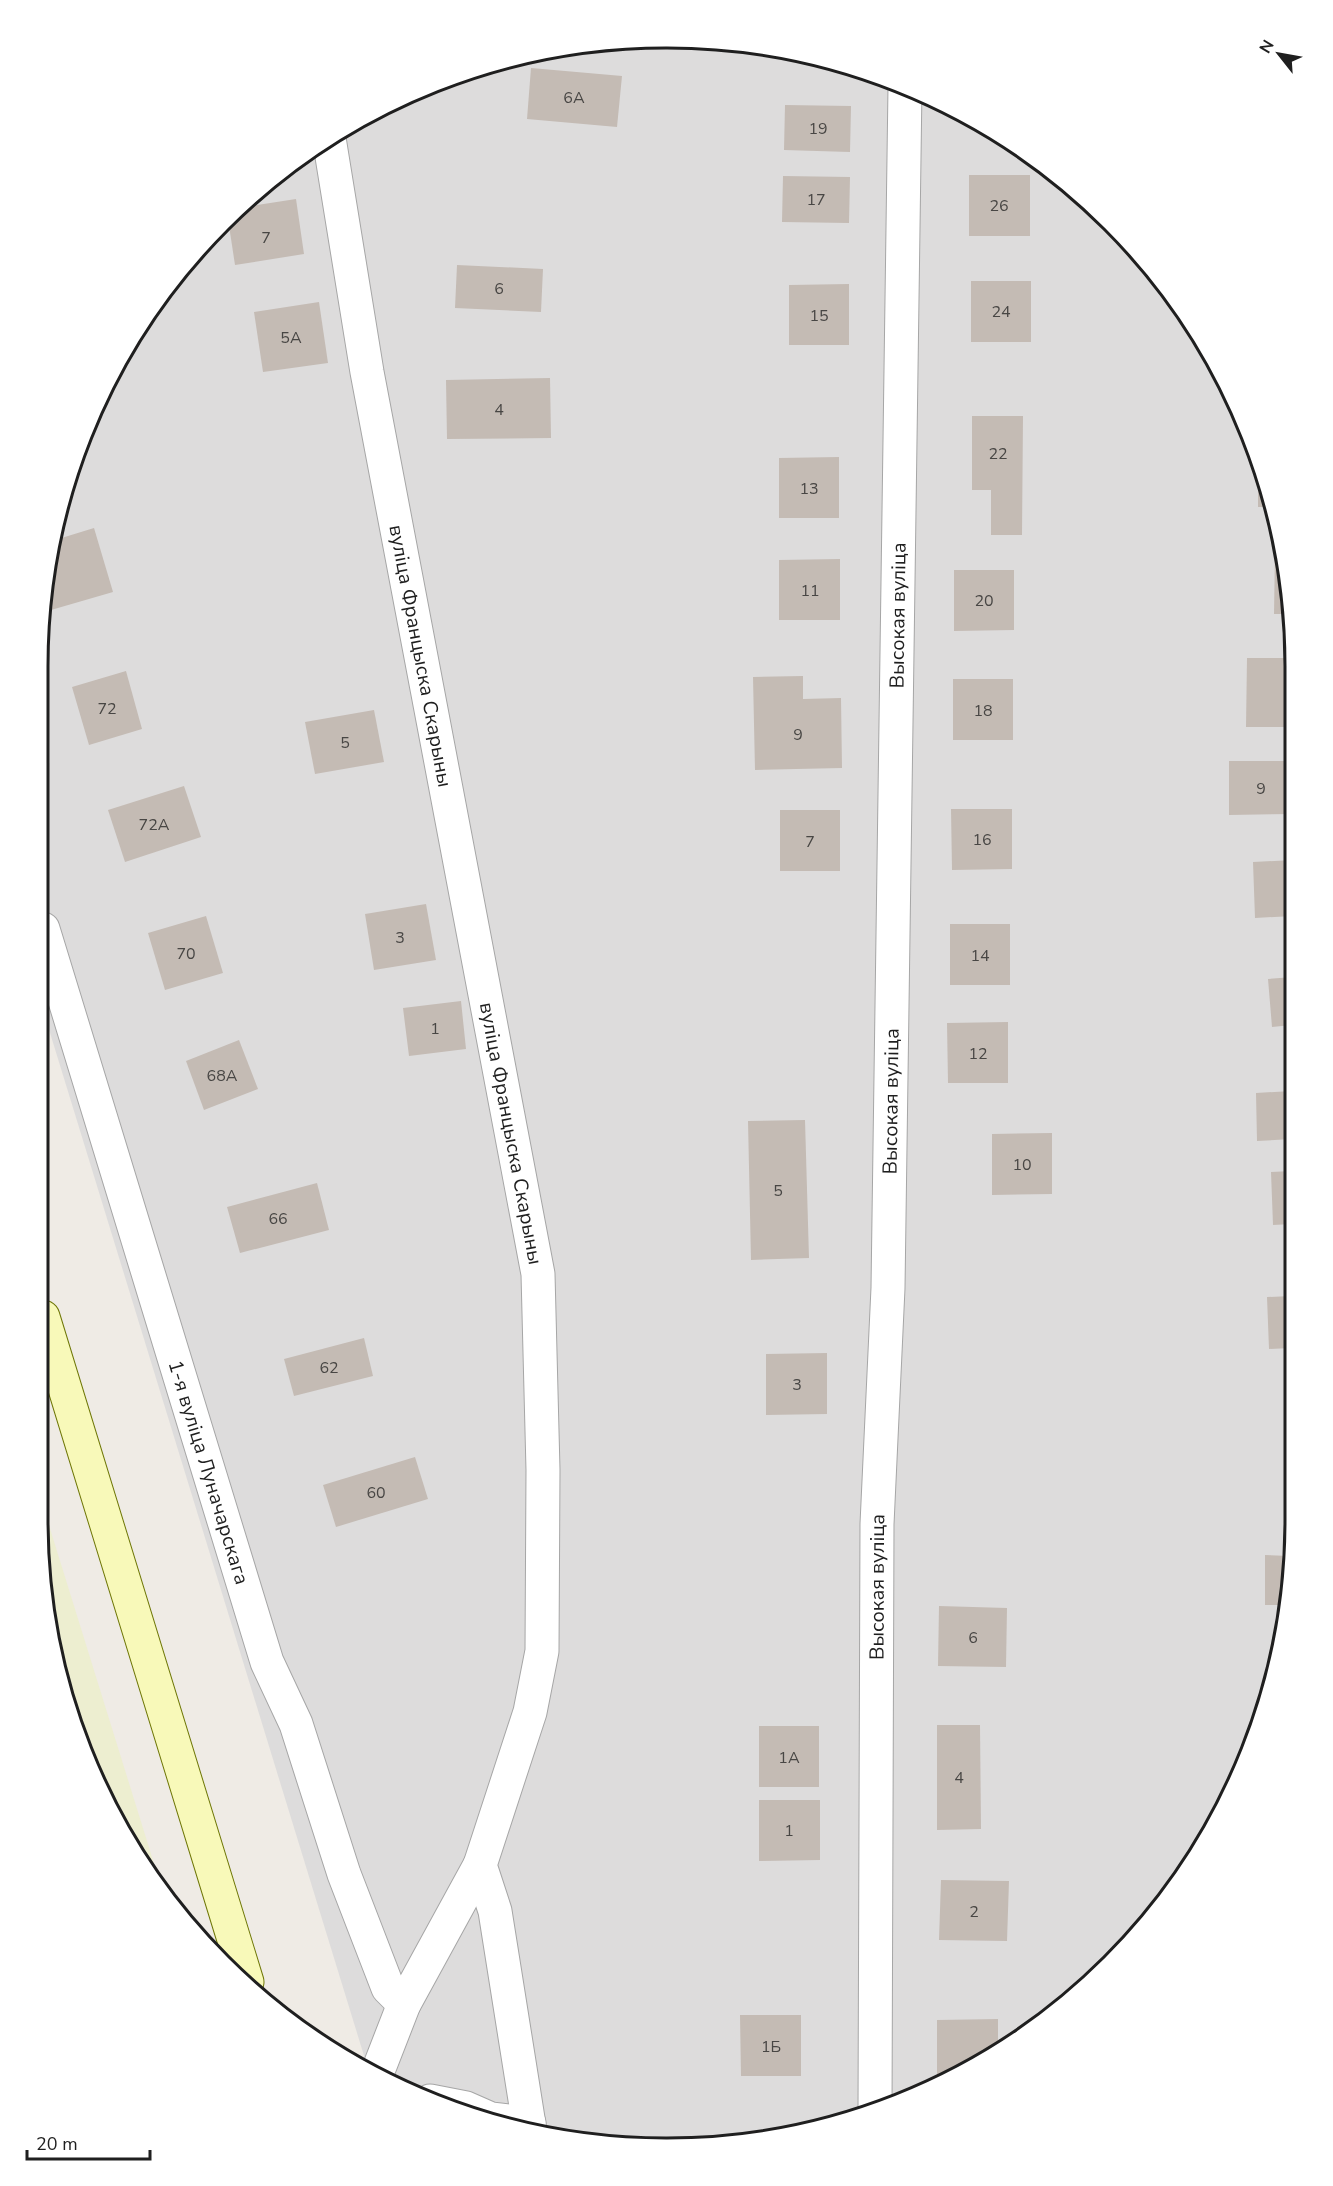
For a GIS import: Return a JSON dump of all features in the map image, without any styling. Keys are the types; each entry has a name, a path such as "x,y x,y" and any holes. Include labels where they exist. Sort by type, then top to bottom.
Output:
{"street":[{"name":"Высокая вуліца","path":"875,2101 877,1524 888,1288 905,96"},
{"name":"вуліца Францыска Скарыны","path":"331,147 368,372 538,1274 543,1470 542,1651 530,1712 480,1865 404,2004 380,2067"},
{"name":"1-я вуліца Луначарскага","path":"48,945 267,1662 296,1724 344,1874 388,1988 404,2004"},
{"path":"48,1333 244,1971"},
{"path":"480,1865 495,1911 529,2122"}],"shaded area":[{"path":"666,48 707,49 787,60 827,69 903,95 976,131 1043,176 1104,229 1157,290 1202,357 1238,430 1264,506 1280,586 1285,666 1285,1520 1280,1600 1273,1640 1264,1680 1238,1756 1202,1829 1157,1896 1132,1927 1074,1985 1010,2034 940,2074 865,2105 787,2126 707,2137 626,2137 586,2133 506,2117 430,2091 365,2059 48,1026 48,666 53,586 60,546 69,506 95,430 131,357 152,323 201,259 229,229 259,201 323,152 357,131 430,95 506,69 546,60 626,49"}],"green space":[{"path":"48,1522 155,1867 112,1793 95,1756 69,1680 53,1600"}],"building":[{"path":"531,68 622,76 617,127 527,119"},
{"path":"785,105 851,106 850,152 784,150"},
{"path":"969,175 1030,175 1030,236 969,236"},
{"path":"783,176 850,177 849,223 782,222"},
{"path":"296,199 304,254 235,265 229,229 254,205"},
{"path":"457,265 543,269 541,312 455,308"},
{"path":"971,281 1031,281 1031,342 971,342"},
{"path":"849,284 849,345 789,345 789,285"},
{"path":"319,302 328,363 263,372 254,312"},
{"path":"550,378 551,438 447,439 446,380"},
{"path":"972,416 1023,416 1022,535 991,535 991,490 972,490"},
{"path":"839,457 839,518 779,518 779,458"},
{"path":"1258,487 1264,507 1258,507"},
{"path":"94,528 113,592 51,610 62,538"},
{"path":"1275,557 1283,614 1274,614"},
{"path":"840,559 840,620 779,620 779,560"},
{"path":"954,570 1014,570 1014,630 954,631"},
{"path":"1247,658 1285,658 1285,727 1246,727"},
{"path":"126,671 142,729 89,745 72,687"},
{"path":"803,676 803,699 841,698 842,768 755,770 753,677"},
{"path":"953,679 1013,679 1013,740 953,740"},
{"path":"374,710 384,762 315,774 305,722"},
{"path":"1229,761 1285,761 1285,814 1229,815"},
{"path":"184,786 201,837 125,862 108,810"},
{"path":"951,809 1012,809 1012,869 952,870"},
{"path":"780,810 840,810 840,871 780,871"},
{"path":"1285,860 1285,916 1255,918 1253,862"},
{"path":"426,904 436,960 374,970 365,914"},
{"path":"206,916 223,973 165,990 148,933"},
{"path":"950,924 1010,924 1010,985 950,985"},
{"path":"1285,978 1285,1026 1272,1027 1268,979"},
{"path":"461,1001 466,1049 409,1056 403,1008"},
{"path":"1008,1022 1008,1083 948,1083 947,1023"},
{"path":"239,1040 258,1089 204,1110 186,1061"},
{"path":"1285,1091 1285,1139 1257,1141 1256,1093"},
{"path":"805,1120 809,1258 751,1260 748,1121"},
{"path":"1052,1133 1052,1194 992,1195 992,1134"},
{"path":"1285,1171 1285,1224 1273,1225 1271,1172"},
{"path":"317,1183 329,1230 240,1253 227,1207"},
{"path":"1285,1296 1285,1348 1269,1349 1267,1297"},
{"path":"364,1338 373,1376 294,1396 284,1359"},
{"path":"827,1353 827,1414 766,1415 766,1354"},
{"path":"415,1457 428,1499 336,1527 323,1485"},
{"path":"1265,1555 1284,1556 1279,1605 1265,1605"},
{"path":"939,1606 1007,1608 1006,1667 938,1666"},
{"path":"937,1725 980,1725 981,1829 937,1830"},
{"path":"759,1726 819,1726 819,1787 759,1787"},
{"path":"759,1800 820,1800 820,1860 759,1861"},
{"path":"941,1880 1009,1881 1007,1941 939,1940"},
{"path":"740,2015 801,2015 801,2076 741,2076"},
{"path":"998,2019 998,2041 937,2075 937,2020"}]}
